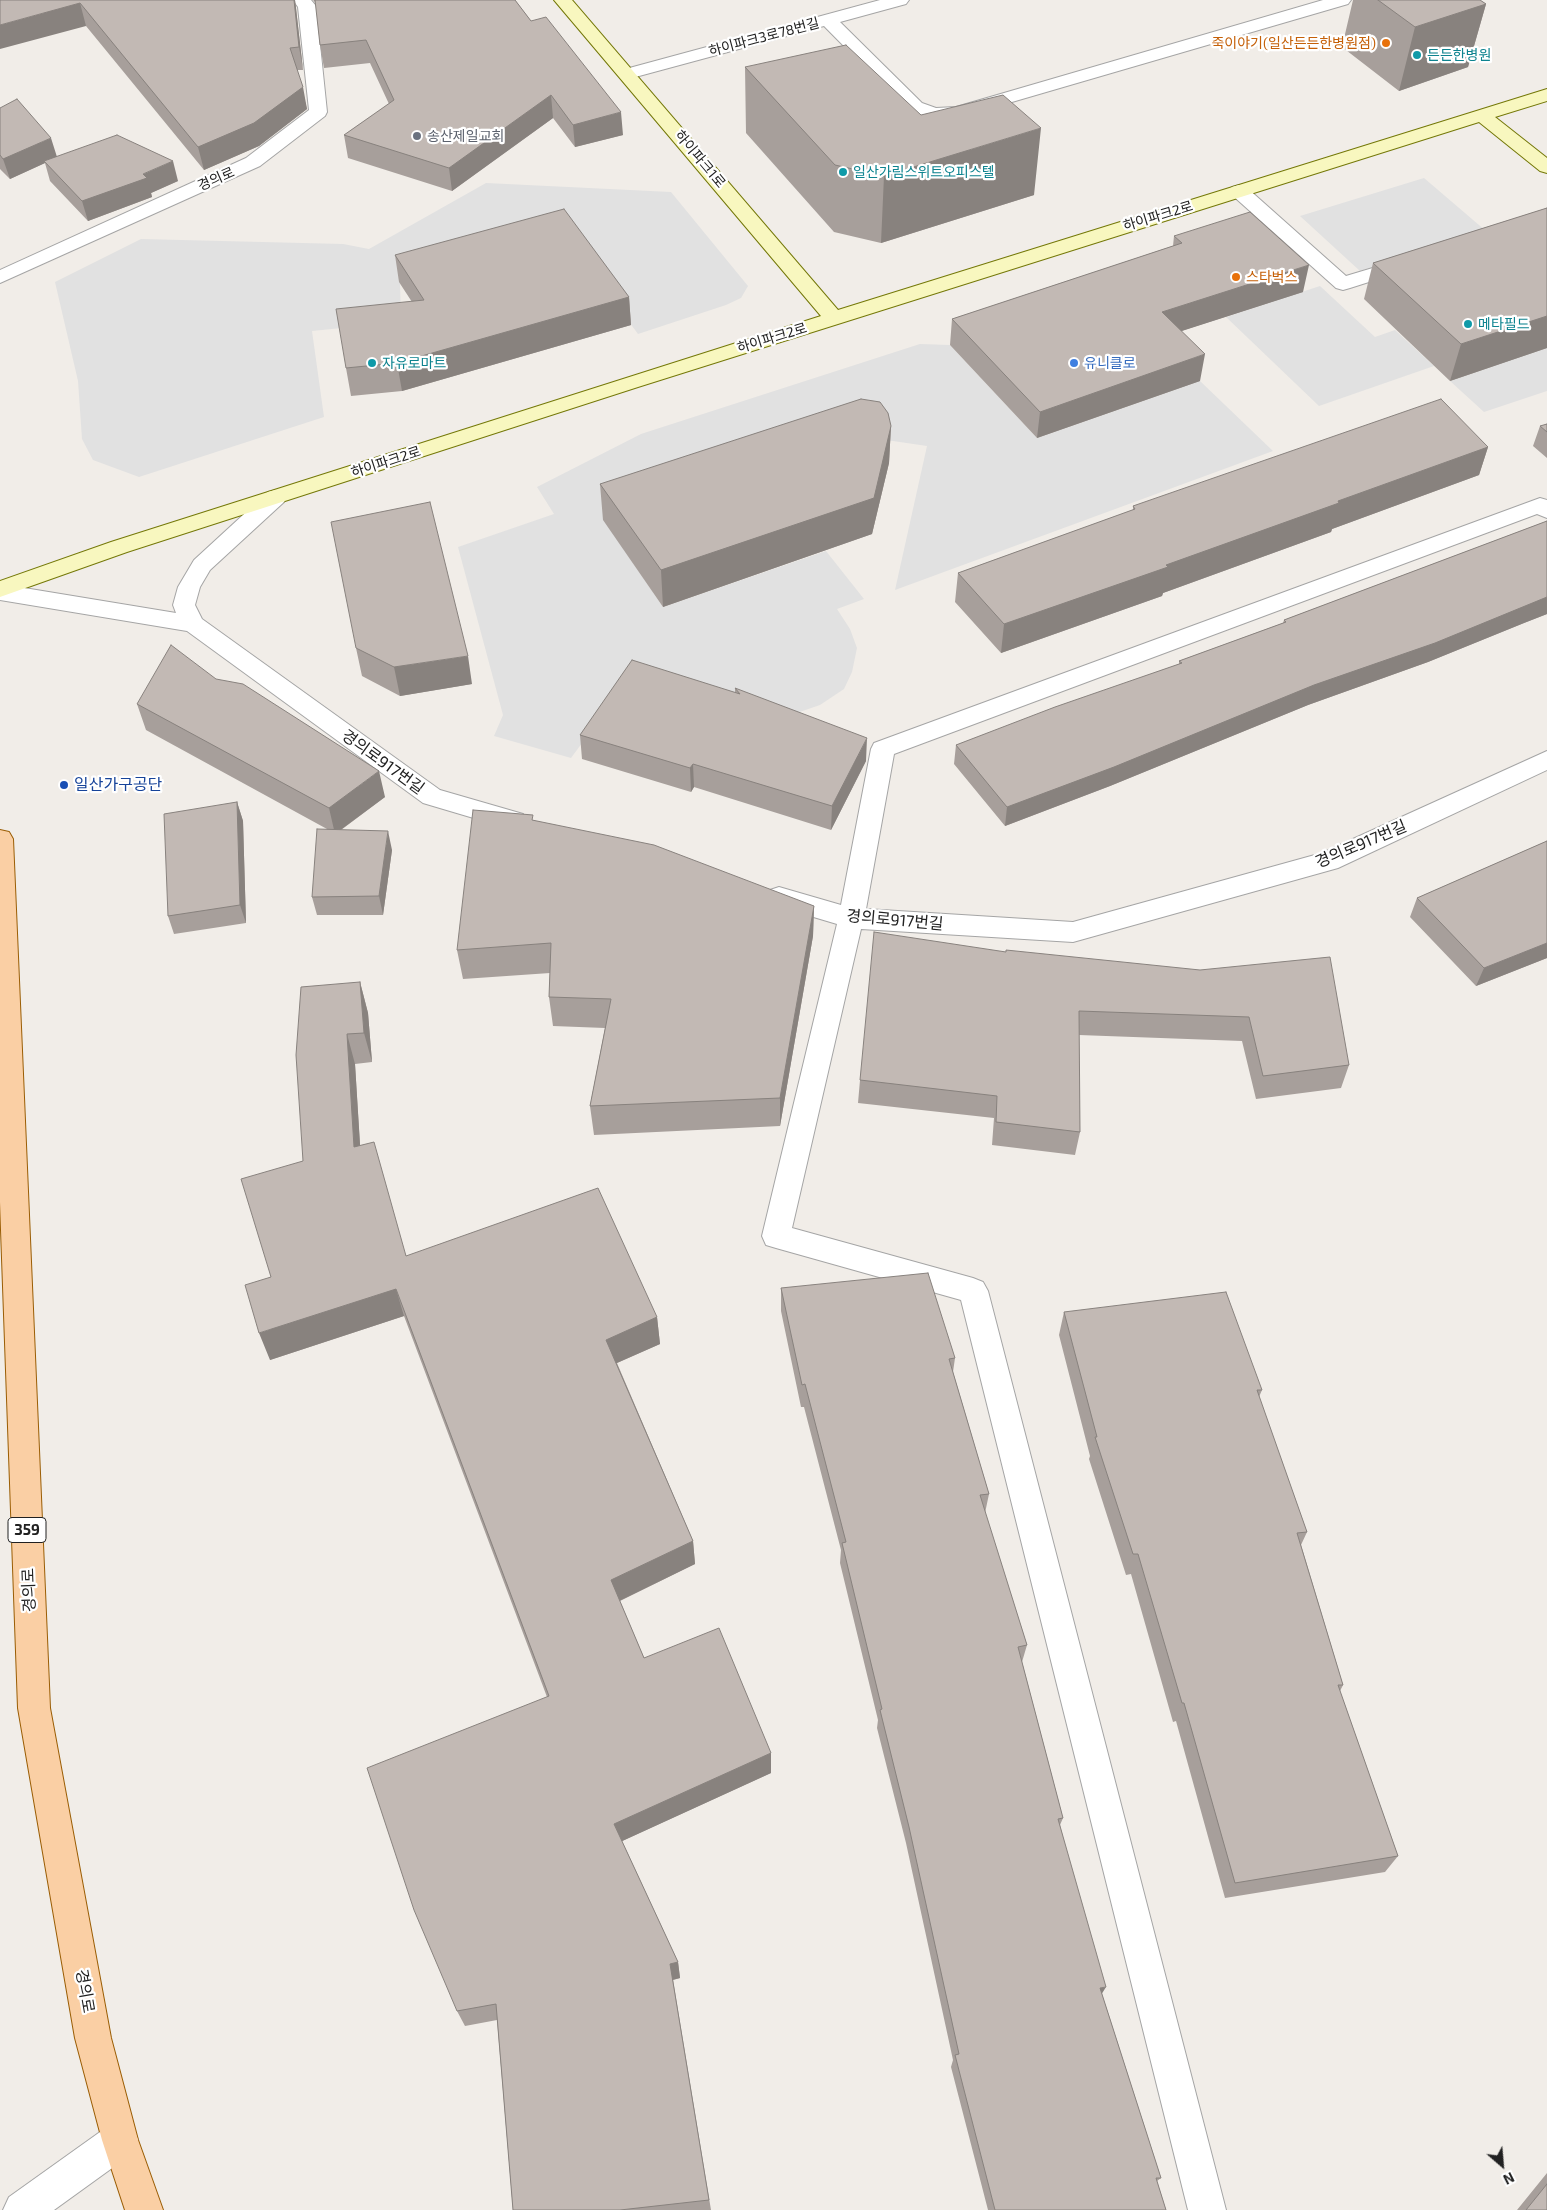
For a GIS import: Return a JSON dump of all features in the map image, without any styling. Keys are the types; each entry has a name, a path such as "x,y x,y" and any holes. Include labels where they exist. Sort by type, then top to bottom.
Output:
{"main road":[{"name":"경의로","path":"0,838 34,1708 94,2038 120,2140 144,2210"}],"street":[{"name":"경의로","path":"0,277 254,162 318,112 307,6 302,0"},
{"name":"하이파크1로","path":"563,0 835,318"},
{"name":"하이파크3로78번길","path":"628,74 900,0"},
{"path":"828,20 915,107 934,114 957,112 1342,0"},
{"name":"하이파크2로","path":"0,591 119,547 835,318 1547,95"},
{"path":"1482,116 1547,168"},
{"path":"1239,191 1343,284 1428,258"},
{"path":"193,624 184,606 189,587 202,565 276,497"},
{"path":"1207,2210 973,1291 776,1236 851,918 883,748 1540,505 1547,511"},
{"path":"0,591 193,624"},
{"name":"경의로917번길","path":"193,624 432,797 538,828"},
{"name":"경의로917번길","path":"756,891 851,918 1073,932 1329,861 1547,760"},
{"path":"22,2210 120,2140"}],"shaded area":[{"path":"1424,178 1486,231 1360,271 1300,216"},
{"path":"486,183 671,192 748,286 741,298 726,305 638,334 566,236 400,282 401,322 312,331 324,417 139,477 93,460 82,439 78,381 55,282 141,239 343,244 369,249"},
{"path":"1320,286 1375,337 1395,330 1434,366 1319,406 1226,317"},
{"path":"920,344 950,345 1037,438 1200,381 1273,451 895,590 927,446 859,436 604,520 663,607 826,551 864,599 837,609 850,629 857,648 852,672 844,689 820,705 779,719 624,686 571,758 494,736 503,715 458,547 554,514 537,487 641,434"},
{"path":"1547,348 1547,391 1484,412 1450,381"}],"building":[{"path":"0,0 294,0 299,47 290,48 303,87 254,123 198,147 80,3 0,25"},
{"path":"315,0 515,0 531,21 546,17 621,112 573,125 551,95 449,168 344,135 394,100 366,40 320,45"},
{"path":"1378,0 1480,0 1486,4 1415,27"},
{"path":"846,45 921,115 1003,95 1041,128 884,176 835,165 745,67"},
{"path":"17,99 51,138 3,159 0,155 0,108"},
{"path":"117,135 173,161 143,174 147,178 82,201 44,161"},
{"path":"1547,208 1547,316 1461,344 1373,263"},
{"path":"564,209 629,297 397,363 346,368 336,309 424,300 395,255"},
{"path":"1250,212 1309,265 1162,312 1205,354 1040,412 952,319 1182,243 1174,236"},
{"path":"861,399 880,402 888,413 891,426 874,498 661,570 600,484"},
{"path":"1441,399 1488,447 1166,565 1168,567 1004,624 958,573 1135,509 1133,506"},
{"path":"1547,424 1547,432 1540,426"},
{"path":"430,502 468,656 394,667 356,648 331,522"},
{"path":"1547,521 1547,597 1435,643 1314,685 1114,767 1007,807 956,745 1055,707 1182,663 1179,661 1286,622 1284,620"},
{"path":"171,645 216,679 243,684 379,771 329,808 137,704"},
{"path":"632,660 740,694 735,688 867,738 832,806 693,764 690,768 580,735"},
{"path":"237,802 240,905 168,916 164,814"},
{"path":"473,810 533,815 532,820 654,845 814,906 780,1098 590,1106 611,999 549,997 551,943 457,950"},
{"path":"317,829 388,831 379,896 312,897"},
{"path":"1547,841 1547,943 1484,968 1417,898"},
{"path":"874,932 1006,952 1006,950 1200,970 1330,957 1349,1065 1263,1076 1249,1017 1079,1011 1080,1132 996,1122 997,1096 860,1080"},
{"path":"360,982 364,1033 347,1034 354,1147 374,1142 406,1256 598,1188 657,1317 606,1340 693,1541 611,1580 644,1658 719,1628 771,1753 614,1824 678,1962 670,1964 709,2200 620,2210 513,2210 496,2004 457,2011 414,1910 367,1768 549,1696 396,1289 259,1333 245,1285 271,1277 241,1179 303,1161 296,1055 301,987"},
{"path":"928,1273 955,1358 949,1359 989,1494 980,1495 1027,1645 1018,1647 1063,1818 1058,1819 1106,1987 1100,1988 1161,2178 1156,2178 1166,2210 995,2210 955,2055 959,2054 909,1827 842,1543 846,1542 805,1384 802,1385 781,1288"},
{"path":"1226,1292 1262,1390 1257,1390 1307,1532 1297,1533 1343,1685 1338,1685 1398,1856 1235,1883 1184,1703 1182,1703 1138,1554 1133,1554 1095,1437 1097,1437 1064,1312"},
{"path":"1547,2184 1547,2210 1526,2210"}],"place":[{"name":"죽이야기(일산든든한병원점)","path":"1386,43"},
{"name":"든든한병원","path":"1417,55"},
{"name":"송산제일교회","path":"417,136"},
{"name":"일산가림스위트오피스텔","path":"843,172"},
{"name":"스타벅스","path":"1236,277"},
{"name":"메타필드","path":"1468,324"},
{"name":"자유로마트","path":"372,363"},
{"name":"유니클로","path":"1074,363"},
{"name":"일산가구공단","path":"64,785"}]}
